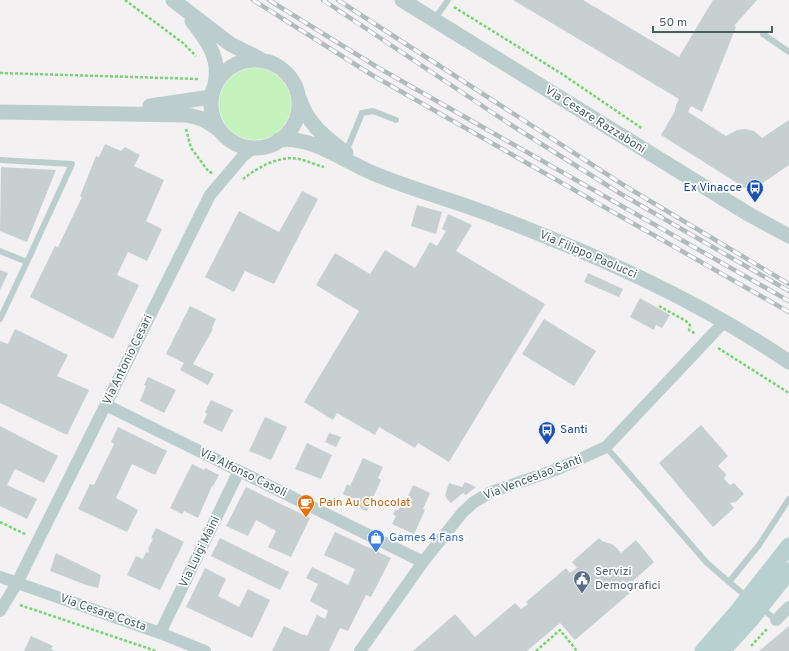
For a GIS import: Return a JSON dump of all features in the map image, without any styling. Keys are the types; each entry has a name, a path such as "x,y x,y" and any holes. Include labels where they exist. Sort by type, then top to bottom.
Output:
{"main road":[{"path":"703,651 738,612 789,546"},
{"path":"722,651 751,619 789,571"}],"street":[{"name":"Via Cesare Razzaboni","path":"402,0 730,203 789,236"},
{"path":"0,112 187,115 199,117 209,122 232,142 254,148 266,147 279,140 293,126 298,116 298,97 294,83 288,74 279,67 246,54 230,44 176,2"},
{"path":"176,2 199,30 214,56 217,74 213,91 213,118 221,132"},
{"path":"101,114 213,91 223,73 236,63 258,59 269,62"},
{"name":"Via Filippo Paolucci","path":"298,97 304,112 313,125 374,174"},
{"name":"Via Filippo Paolucci","path":"279,140 289,139 308,143 374,174 484,212 585,252 674,293 724,321 789,362"},
{"name":"Via Antonio Cesari","path":"3,606 38,541 210,195 243,156 254,148"},
{"name":"Via Venceslao Santi","path":"360,651 423,562 462,513 474,502 491,492 558,469 606,447 724,321"},
{"name":"Via Alfonso Casoli","path":"106,405 423,562"},
{"name":"Via Luigi Maini","path":"160,633 239,470"},
{"name":"Via Cesare Costa","path":"0,577 160,633 205,651"},
{"path":"776,620 789,607"}],"lane":[{"path":"434,20 447,1"},
{"path":"762,34 789,52"},
{"path":"346,152 362,114 373,111 396,120"},
{"path":"0,160 72,164 0,319"},
{"path":"0,251 27,262"},
{"path":"606,447 707,563 776,620"},
{"path":"729,582 759,545 789,499"}],"path":[{"path":"125,0 183,43 198,57"},
{"path":"447,1 562,74 646,131"},
{"path":"0,73 199,79"},
{"path":"195,83 202,73"},
{"path":"186,130 191,148 209,172"},
{"path":"240,182 261,166 281,160 298,159 326,168"},
{"path":"659,306 686,321 690,325 689,330 789,393"},
{"path":"0,522 38,541"},
{"path":"3,606 156,651"},
{"path":"750,646 776,620"},
{"path":"536,651 560,630 577,651"}],"green space":[{"path":"248,68 262,68 269,70 281,78 289,90 291,104 289,118 281,130 269,138 262,140 248,140 241,138 229,130 221,118 219,111 219,97 221,90 229,78 241,70"}],"building":[{"path":"513,0 583,0 679,57 713,0 757,0 734,26 736,27 702,112 691,106 688,112 726,136 737,130 745,129 754,131 762,138 789,120 789,165 760,185 757,180 745,188 661,135 675,111 679,99"},
{"path":"105,144 121,151 125,147 140,155 134,166 164,180 146,221 162,229 147,261 128,252 117,275 139,285 113,339 30,297 55,246 58,247 82,197 80,196 96,156 99,157"},
{"path":"1,167 56,170 27,242 0,231"},
{"path":"302,191 318,199 274,284 245,271 234,292 205,277 239,211 279,232"},
{"path":"417,205 442,212 436,234 411,226"},
{"path":"448,214 472,225 456,251 545,304 449,462 418,443 415,448 379,427 375,435 337,413 333,420 304,402 359,311 316,285 335,253 370,274 385,250 415,268 430,242 437,246 446,231 442,229"},
{"path":"0,270 8,273 0,290"},
{"path":"588,273 623,289 619,297 584,282"},
{"path":"640,298 670,315 662,328 656,325 654,330 630,317"},
{"path":"190,306 216,319 212,328 213,329 193,364 214,374 208,385 180,370 184,363 166,354"},
{"path":"544,319 596,351 574,386 522,354"},
{"path":"15,329 68,355 57,376 89,390 67,435 0,403 0,341 8,344"},
{"path":"148,377 176,390 164,413 140,401 146,386 144,385"},
{"path":"211,400 233,410 222,432 203,423 207,414 205,412"},
{"path":"265,417 287,427 271,460 249,451"},
{"path":"701,425 728,456 718,466 726,474 724,479 730,485 734,483 744,494 736,502 730,503 734,508 713,527 659,463"},
{"path":"0,426 58,456 44,483 15,469 7,485 37,499 27,519 0,506"},
{"path":"118,427 167,451 155,475 132,464 116,498 138,510 127,532 78,509 90,484 94,485 114,444 111,442"},
{"path":"329,433 341,437 336,447 325,442"},
{"path":"307,443 332,455 321,479 295,469"},
{"path":"363,458 383,467 378,478 381,480 367,511 351,503 353,499 343,494 347,484 350,486"},
{"path":"192,464 204,470 205,468 219,475 212,486 198,518 184,511 182,514 170,508"},
{"path":"465,482 476,487 466,495 463,493 451,503 445,495 449,483 462,487"},
{"path":"413,485 430,493 423,509 425,510 414,534 392,524 396,516 393,514 395,510 398,510 403,499 406,501"},
{"path":"246,487 310,518 291,557 268,547 276,531 256,520 248,536 226,526"},
{"path":"156,528 184,542 160,590 127,575 136,556 143,559 146,552 148,553 148,549 153,539 151,538"},
{"path":"335,532 391,558 371,597 366,595 348,631 340,628 329,651 272,651 284,626 307,636 317,615 325,619 328,611 310,601 318,584 306,578 312,567 348,585 355,569 324,555"},
{"path":"220,538 289,572 280,590 211,556"},
{"name":"Servizi Demografici","path":"599,538 602,541 614,545 614,547 615,546 621,553 636,540 654,562 633,581 638,586 575,640 560,623 527,651 413,651 455,614 475,637 515,603 521,609 528,604 526,602 566,568 570,573 577,568 572,562"},
{"path":"56,553 101,575 98,588 50,571"},
{"path":"205,568 226,579 218,596 239,607 248,589 270,600 252,638 186,607"},
{"path":"789,626 789,651 759,651"},
{"path":"31,636 53,646 51,649 55,651 24,651"}],"railway":[{"path":"253,0 372,75 789,312"},
{"path":"269,0 377,67 789,301"},
{"path":"323,0 508,123 621,194 789,291"},
{"path":"338,0 625,186 789,284"}],"place":[{"name":"Ex Vinacce","path":"755,203"},
{"name":"Santi","path":"547,445"},
{"name":"Pain Au Chocolat","path":"306,518"},
{"name":"Games 4 Fans","path":"376,553"},
{"name":"Servizi Demografici","path":"582,594"}]}
